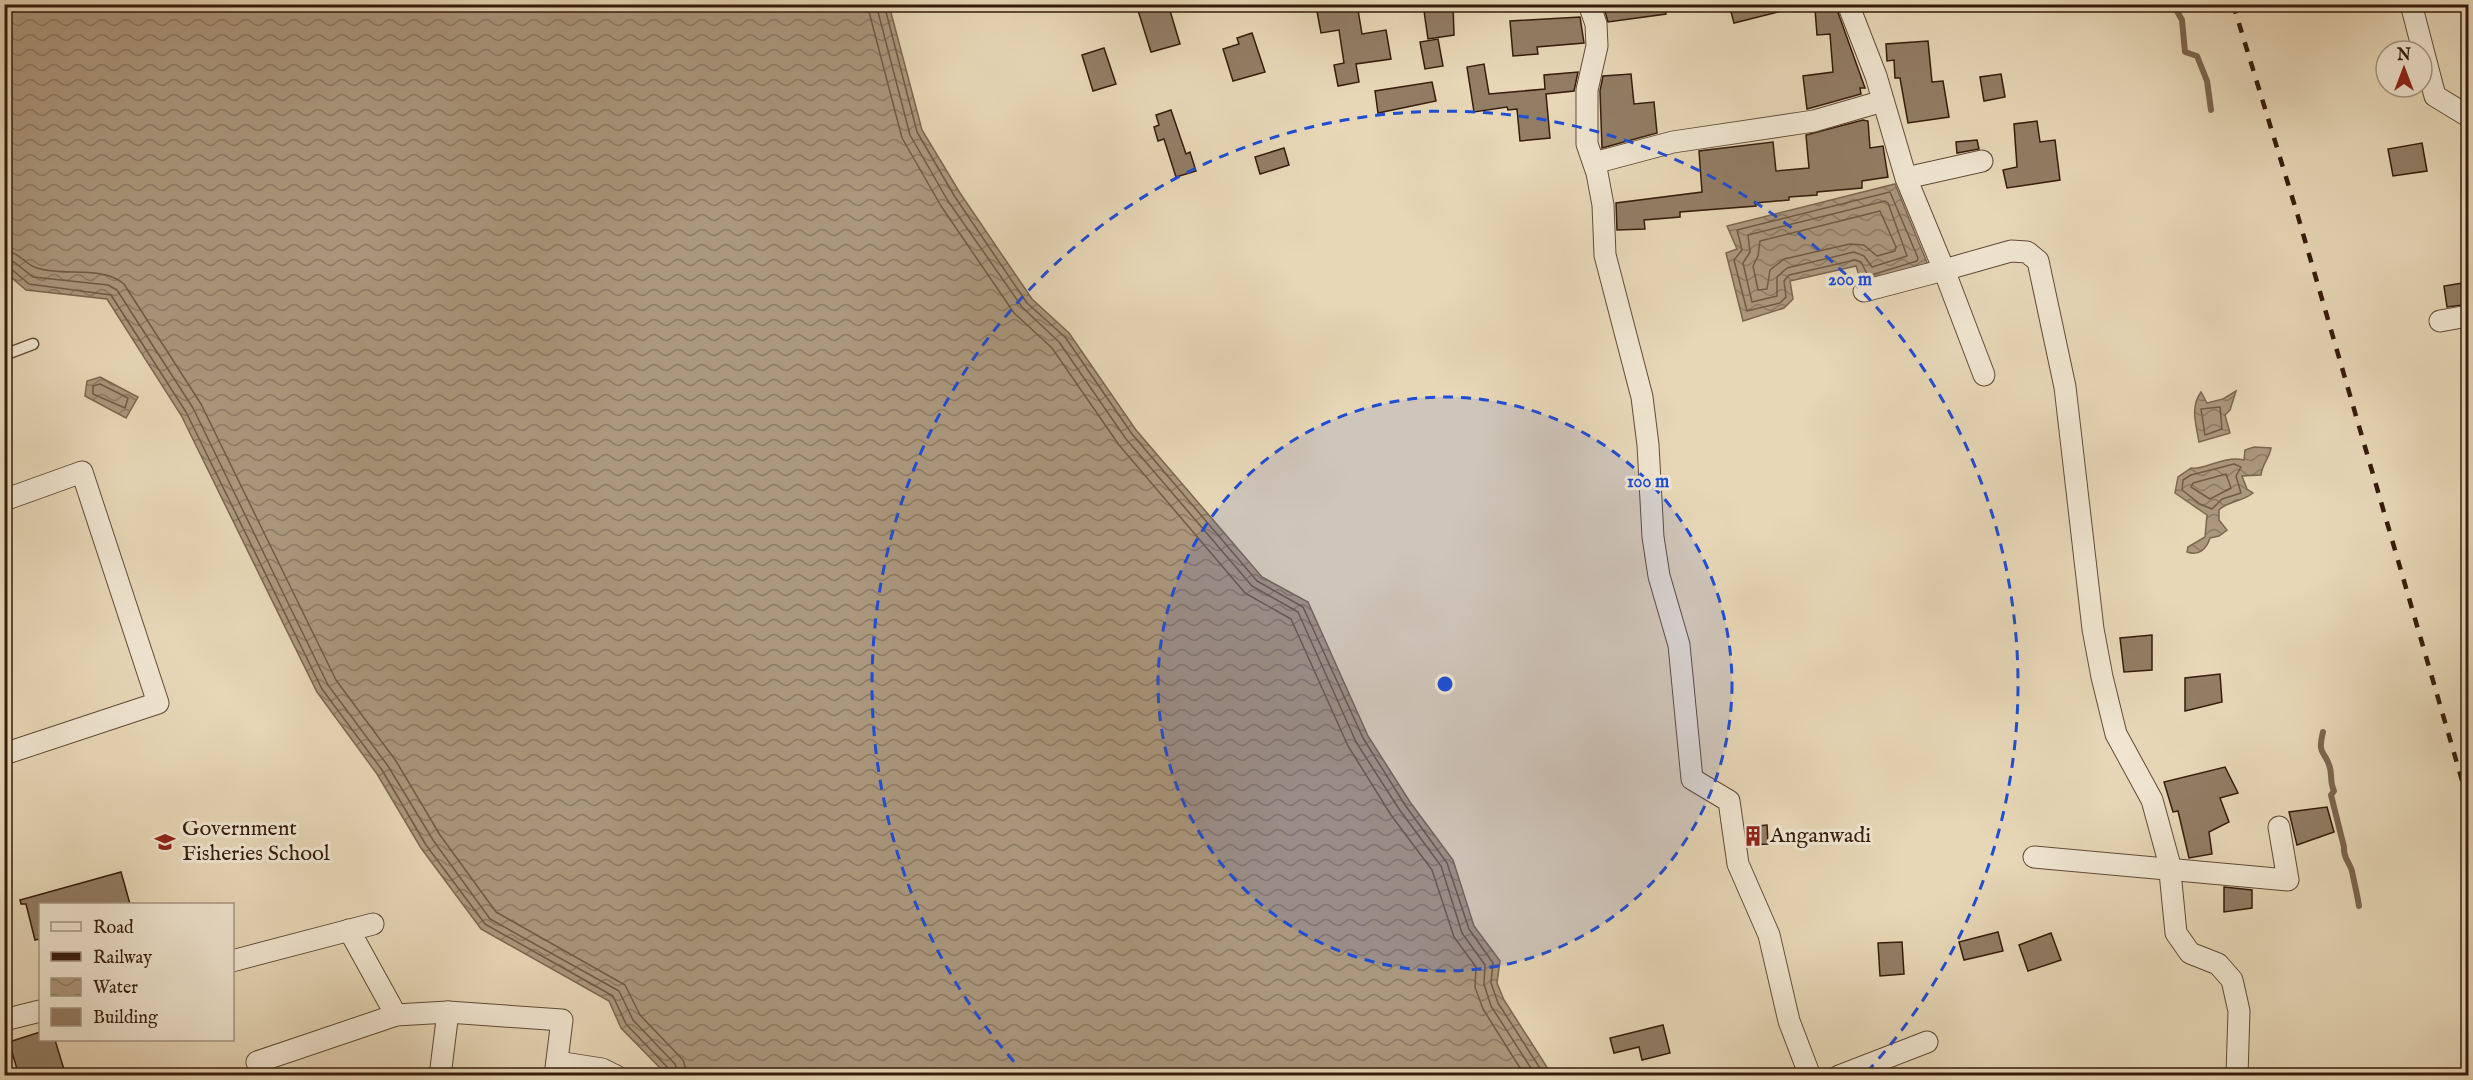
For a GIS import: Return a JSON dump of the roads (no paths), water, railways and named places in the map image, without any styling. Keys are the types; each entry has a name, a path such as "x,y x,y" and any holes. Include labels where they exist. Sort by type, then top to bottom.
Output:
{"street":[{"path":"1589,4 1596,24 1596,46 1586,107 1587,144 1594,163 1603,205 1605,255 1642,397 1648,445 1653,537 1659,576 1679,645 1692,779 1730,801 1738,864 1769,935 1789,1021 1810,1076"},
{"path":"1848,4 1883,100 1906,178 1984,375"},
{"path":"2411,4 2435,96 2469,116"},
{"path":"1594,163 1673,142 1814,121 1883,100"},
{"path":"1906,178 1982,161"},
{"path":"1864,291 2012,251 2026,252 2038,261 2065,387 2093,629 2102,677 2116,734 2152,800 2170,868 2176,933 2190,953 2218,964 2232,980 2239,1011 2237,1076"},
{"path":"2440,321 2469,316"},
{"path":"4,500 82,472 158,703 4,754"},
{"path":"2034,857 2288,880 2279,827"},
{"path":"234,959 374,924"},
{"path":"349,930 396,1015"},
{"path":"4,1020 39,1011"},
{"path":"441,1076 448,1012"},
{"path":"262,1076 257,1062 396,1015 448,1012 562,1020 556,1069 602,1069 616,1076"},
{"path":"1839,1076 1927,1042"}],"lane":[{"path":"4,355 33,344"}],"water":[{"path":"4,5 889,5 922,130 960,193 1032,299 1069,333 1136,430 1262,577 1308,602 1368,736 1410,802 1453,860 1474,926 1500,961 1497,983 1504,1000 1552,1075 667,1075 621,1028 609,1001 481,929 421,848 377,774 317,692 181,415 107,299 26,290 5,272"},
{"path":"1895,184 1928,265 1862,284 1856,266 1790,281 1793,299 1784,308 1743,321 1726,253 1737,249 1727,226"},
{"path":"100,377 138,397 126,418 85,396 87,381"},
{"path":"2236,391 2230,410 2225,415 2230,433 2199,442 2195,410 2201,392 2207,403 2223,399"},
{"path":"2254,447 2271,448 2261,475 2242,476 2247,489 2253,493 2219,510 2219,520 2227,530 2219,536 2210,538 2202,551 2187,552 2188,547 2205,537 2207,515 2175,493 2178,477 2191,468 2221,461 2244,460 2245,450"}],"waterway":[{"path":"2173,4 2182,20 2185,52 2197,56 2207,81 2211,110"},
{"path":"2323,732 2321,749 2330,768 2334,791 2331,795 2344,854 2352,871 2359,906"}],"railway":[{"path":"2233,4 2297,213 2468,801"}],"place":[{"name":"Anganwadi","path":"1753,836"},
{"name":"Government Fisheries School","path":"165,842"}]}
